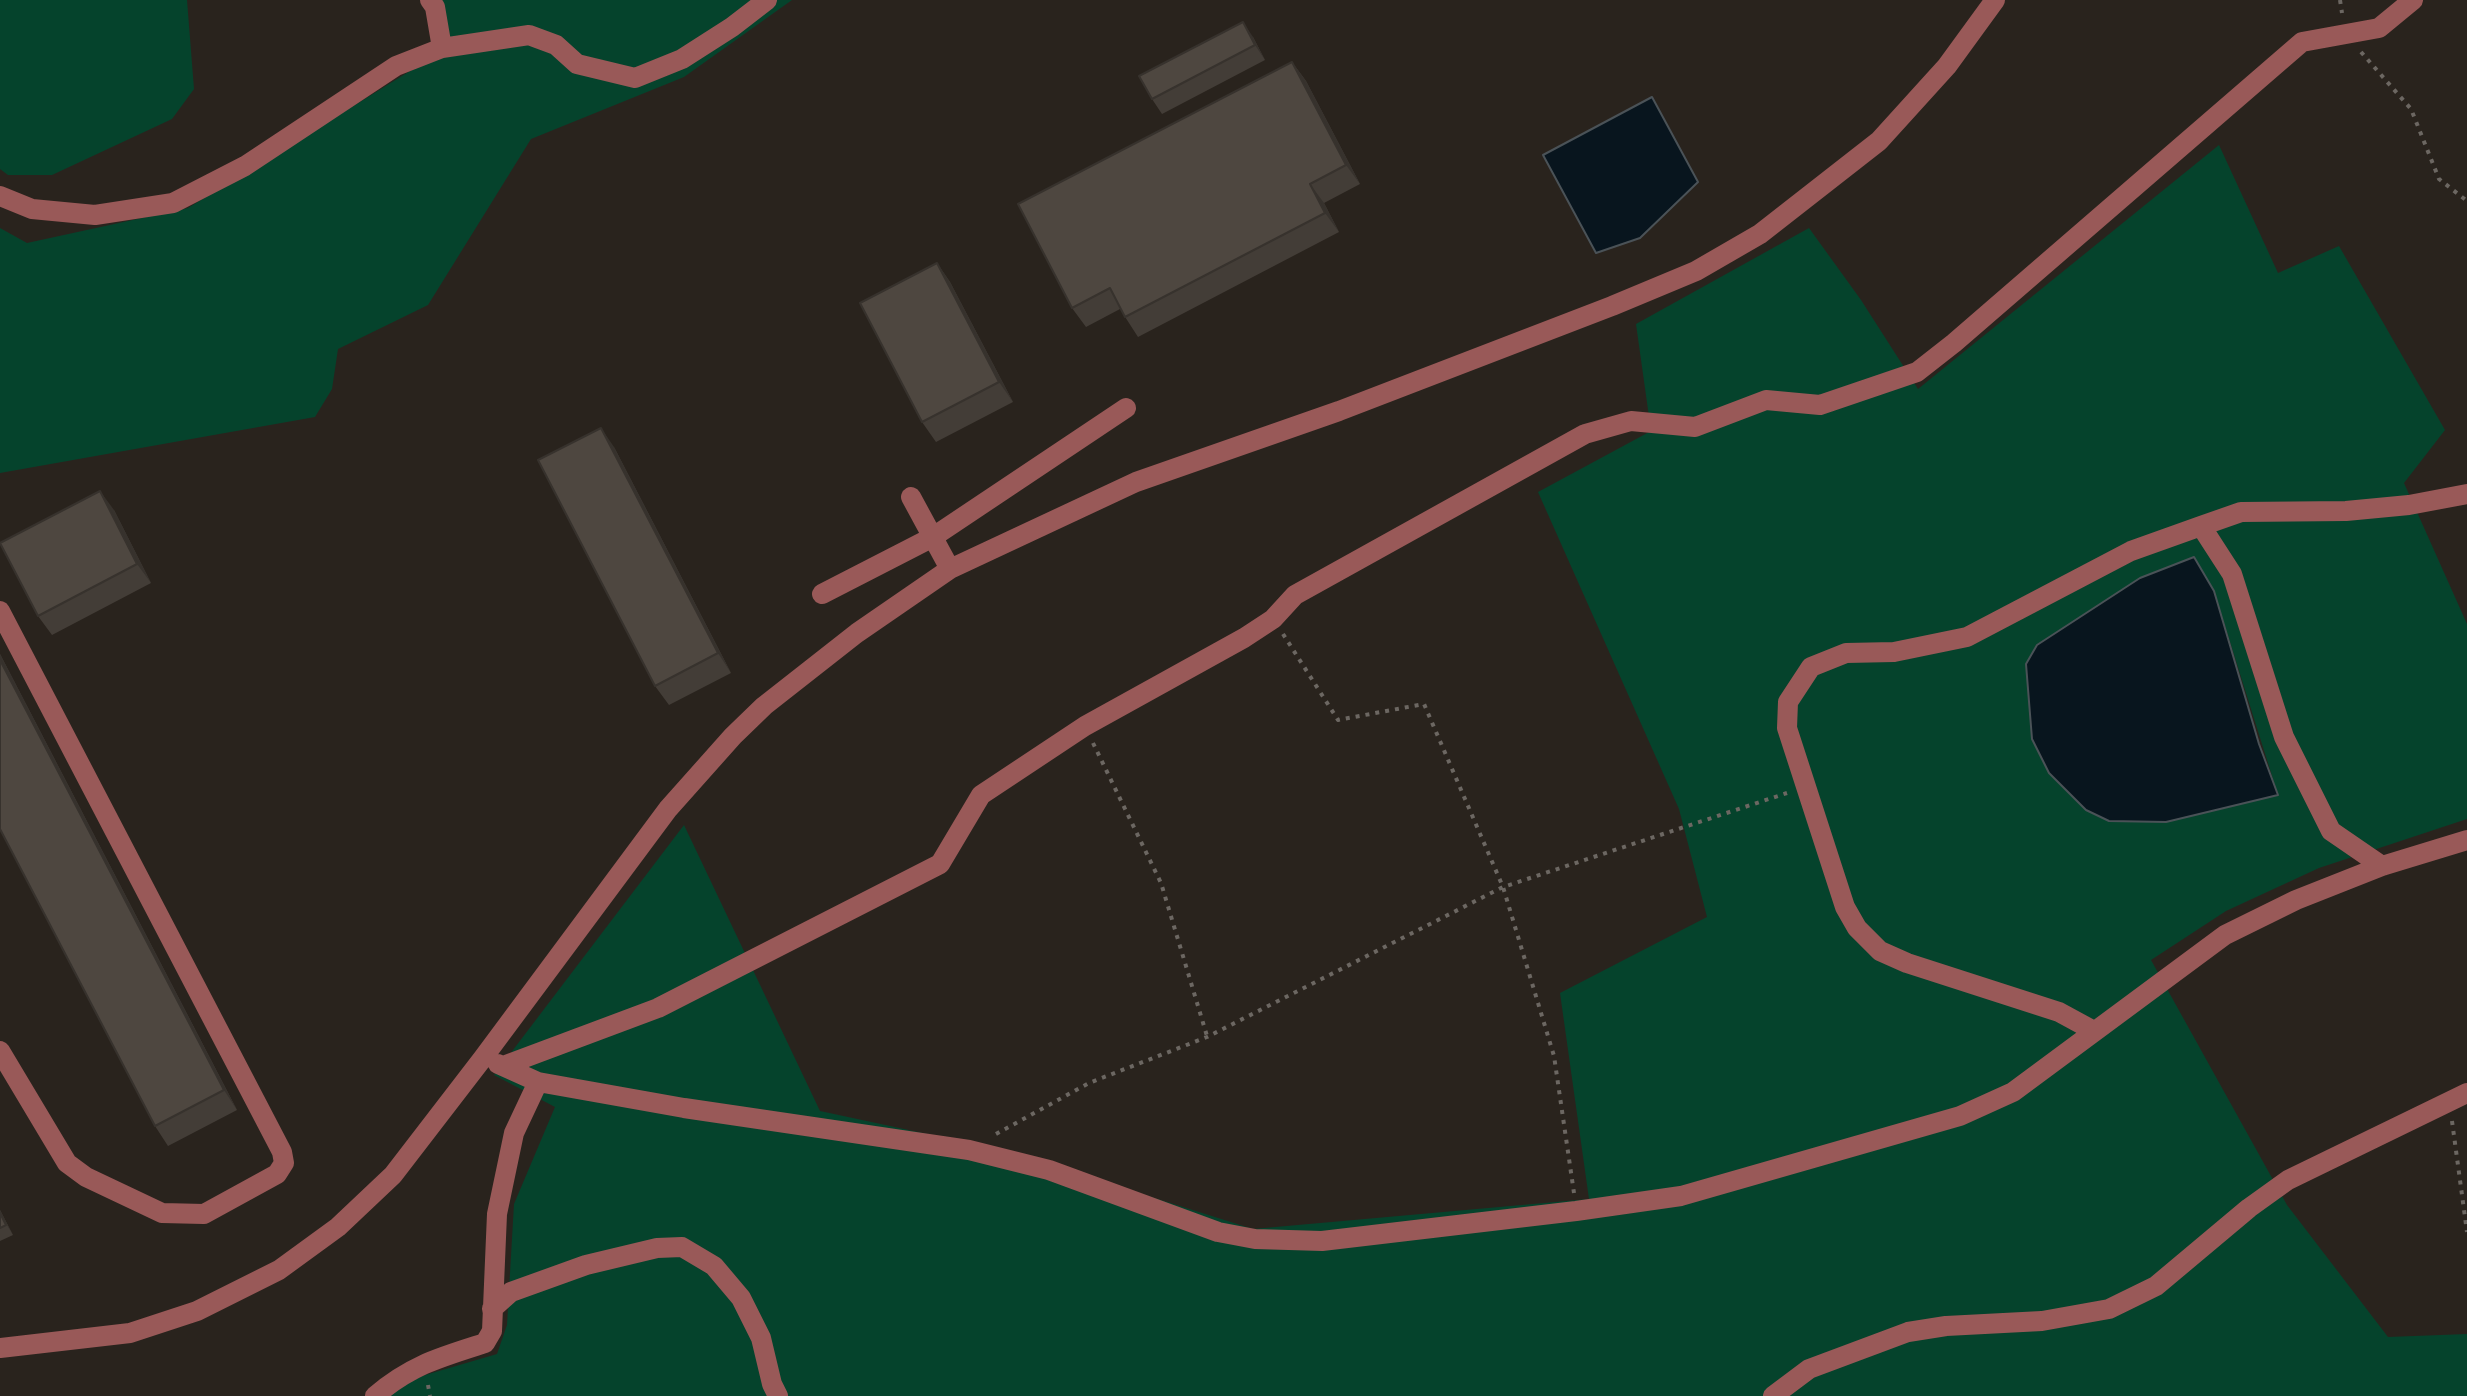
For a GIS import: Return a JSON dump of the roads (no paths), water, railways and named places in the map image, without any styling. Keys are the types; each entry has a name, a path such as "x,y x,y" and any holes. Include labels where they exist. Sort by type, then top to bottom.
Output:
{"street":[{"path":"430,0 435,7 442,48"},
{"path":"0,196 32,209 95,215 173,203 245,166 396,66 442,48 529,35 556,45 577,64 635,78 682,59 767,0"},
{"path":"0,1348 130,1333 197,1311 279,1270 338,1227 393,1175 493,1062 668,809 733,736 764,706 857,633 950,569 1136,482 1354,405 1696,271 1760,234 1879,141 1947,66 1995,0"},
{"path":"493,1062 658,1008 940,864 981,795 1085,726 1244,638 1273,619 1295,595 1585,434 1631,421 1695,427 1766,400 1820,405 1917,372 2302,42 2379,28 2413,0"},
{"path":"822,594 933,537 1126,408"},
{"path":"2094,1031 2059,1012 1907,963 1880,951 1857,928 1845,907 1787,728 1788,702 1811,667 1846,653 1894,652 1967,637 2131,551 2241,512 2346,511 2409,505 2467,494"},
{"path":"911,497 950,569"},
{"path":"2201,526 2232,574 2284,737 2331,831 2382,866"},
{"path":"0,611 282,1152 284,1163 277,1174 204,1214 162,1213 86,1177 67,1163 0,1051"},
{"path":"493,1062 538,1082 684,1108 969,1150 1049,1170 1218,1232 1255,1239 1322,1241 1681,1196 1960,1116 2013,1092 2225,935 2296,900 2382,866 2467,840"},
{"path":"375,1396 398,1376 423,1363 485,1343 492,1331 497,1214 514,1133 538,1082"},
{"path":"1773,1396 1809,1369 1908,1332 1946,1326 2042,1321 2109,1309 2156,1286 2249,1208 2288,1180 2458,1098"},
{"path":"492,1309 511,1292 586,1265 657,1248 682,1247 714,1266 741,1298 761,1338 778,1396"}],"water":[{"path":"1652,97 1698,182 1640,238 1596,253 1543,155"},
{"path":"2194,557 2214,591 2259,744 2278,795 2166,822 2109,821 2086,810 2049,773 2032,739 2026,664 2037,645 2140,578"}]}
